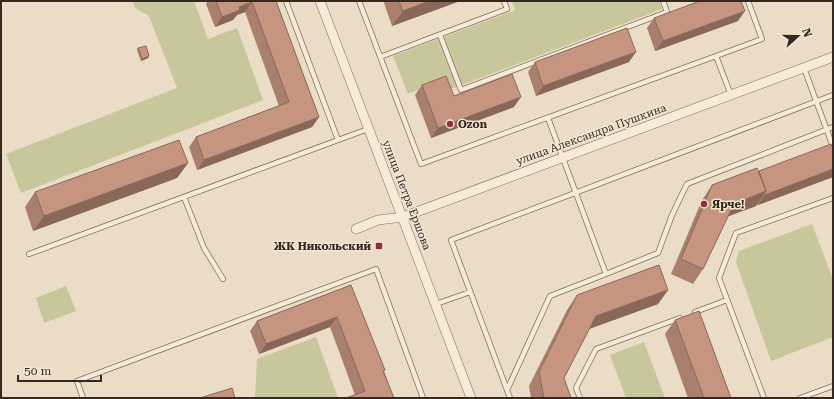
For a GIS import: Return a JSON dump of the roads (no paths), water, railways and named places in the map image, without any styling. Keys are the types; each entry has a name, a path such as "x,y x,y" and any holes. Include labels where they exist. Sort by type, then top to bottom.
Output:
{"street":[{"name":"улица Петра Ершова","path":"320,1 471,398"},
{"name":"улица Александра Пушкина","path":"356,229 378,220 403,217 833,57"}],"lane":[{"path":"286,1 338,140"},
{"path":"359,1 421,164 762,39 748,1"},
{"path":"380,57 507,9 504,1"},
{"path":"440,35 461,90 667,12 663,1"},
{"path":"716,56 731,95"},
{"path":"804,68 833,147"},
{"path":"510,398 451,240 833,95"},
{"path":"548,118 606,274"},
{"path":"507,390 550,296 658,253 672,215 687,184 833,128"},
{"path":"29,254 368,129"},
{"path":"184,197 204,248 223,279"},
{"path":"764,398 719,278 736,233 833,198"},
{"path":"83,398 77,381 376,269 423,398"},
{"path":"436,304 470,292"},
{"path":"691,314 727,300"},
{"path":"580,398 576,388 596,349 683,316"},
{"path":"800,398 833,386"}],"place":[{"name":"Ozon","path":"450,124"},
{"name":"Ярче!","path":"704,204"},
{"name":"ЖК Никольский","path":"379,246"}]}
